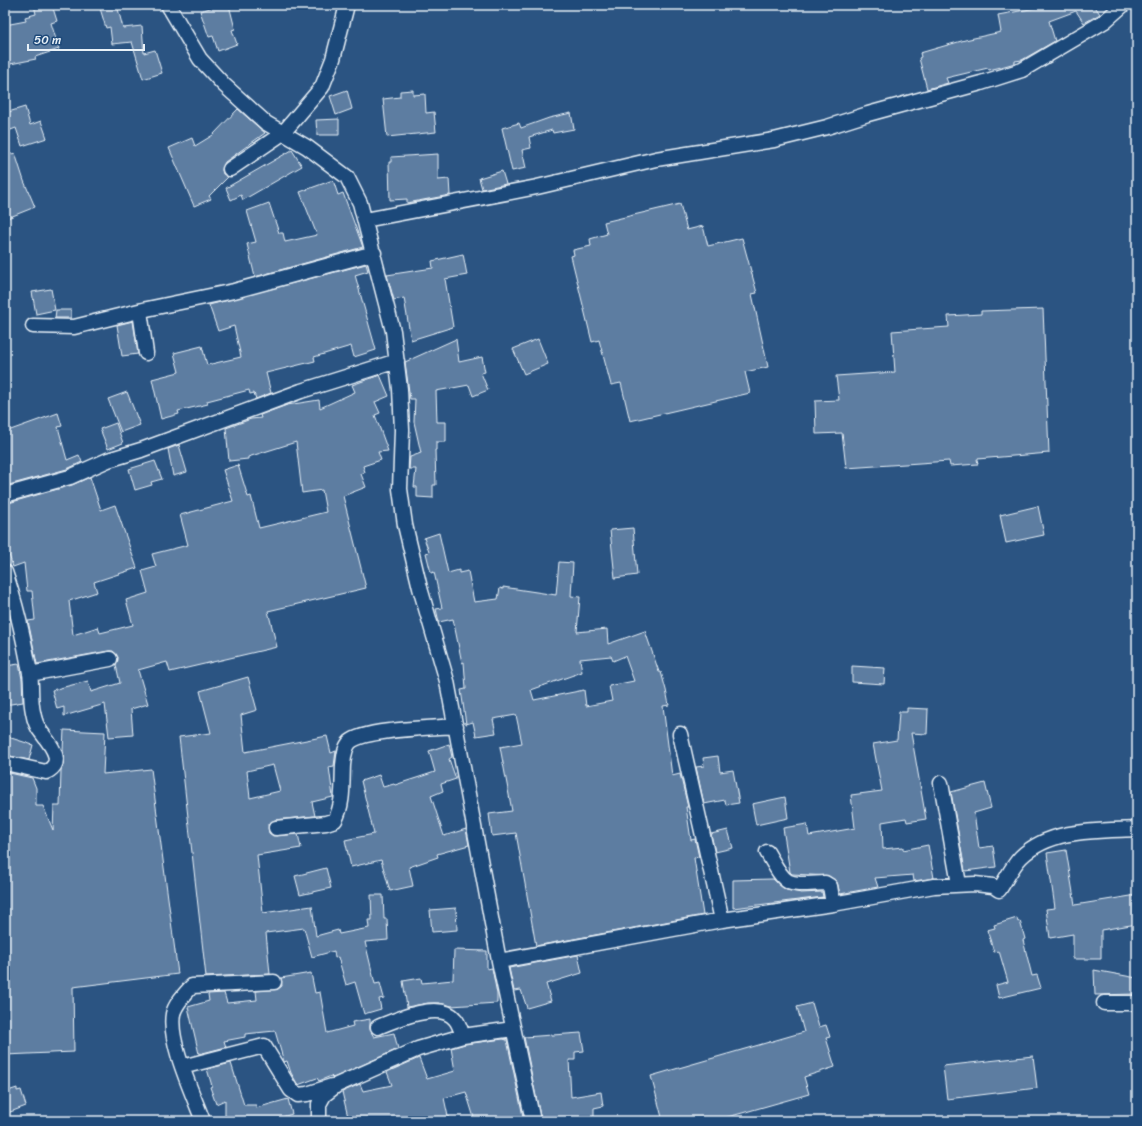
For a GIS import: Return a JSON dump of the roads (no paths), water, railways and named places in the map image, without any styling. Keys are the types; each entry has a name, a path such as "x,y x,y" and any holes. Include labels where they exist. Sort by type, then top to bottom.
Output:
{"street":[{"path":"168,5 200,59 224,85 266,123 307,147 347,177 360,203 393,331 397,361 402,430 401,496 420,588 446,681 456,726 499,961 533,1121"},
{"path":"230,169 283,133 322,87 333,59 347,5"},
{"path":"365,220 537,187 656,159 774,140 827,127 1022,70 1106,21 1122,6"},
{"path":"33,326 74,327 234,291 374,253"},
{"path":"140,311 146,353"},
{"path":"5,495 70,477 108,460 141,450 301,391 397,361"},
{"path":"5,572 10,605 30,674 33,713 40,731 55,750 53,767 46,772 5,763"},
{"path":"30,674 110,659"},
{"path":"276,828 326,824 335,820 340,808 344,751 349,742 362,736 376,733 456,726"},
{"path":"680,734 722,920"},
{"path":"941,783 959,884"},
{"path":"499,961 722,920 833,904 934,886 959,884 993,886 999,890 1019,858 1030,848 1049,839 1064,834 1137,829"},
{"path":"767,852 784,880 792,884 825,883 830,886 833,904"},
{"path":"203,1121 182,1067 173,1036 173,1014 182,998 192,986 201,984 274,982"},
{"path":"1104,1003 1137,1003"},
{"path":"378,1027 402,1016 427,1011 441,1011 456,1019 463,1036"},
{"path":"182,1067 264,1046 292,1090 298,1094 307,1094 337,1085 418,1050 463,1036 513,1029"},
{"path":"319,1121 319,1104 324,1095 337,1085"}]}
